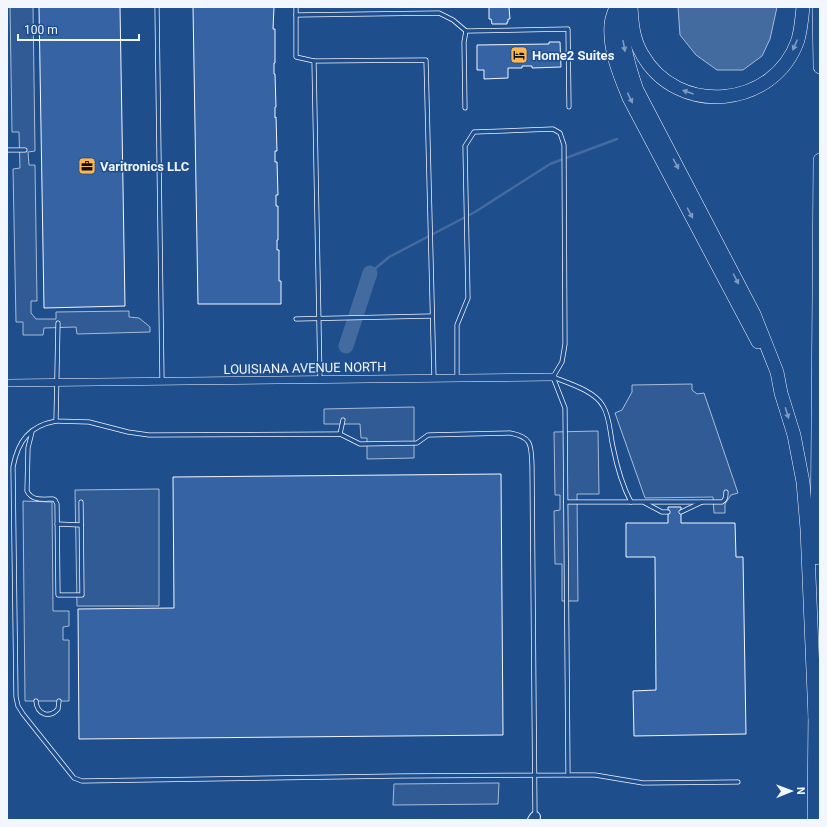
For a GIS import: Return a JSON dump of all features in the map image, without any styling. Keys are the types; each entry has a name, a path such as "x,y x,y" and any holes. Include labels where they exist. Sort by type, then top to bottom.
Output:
{"highway":[{"path":"616,7 611,23 611,37 619,73 629,98 752,331 781,392"},
{"path":"620,7 626,60 637,90 754,314 773,360 798,452 804,490 808,537 815,718"},
{"path":"631,7 634,34 637,44 648,64 662,78 677,88 693,94 724,97 741,94 760,86 770,80 783,67 798,40 801,29 803,7"},
{"path":"819,7 820,67"},
{"path":"814,820 820,160"}],"street":[{"name":"LOUISIANA AVENUE NORTH","path":"7,383 553,377"}],"lane":[{"path":"157,7 162,381"},
{"path":"296,7 296,57 314,61 426,60 434,378"},
{"path":"296,15 439,13 453,20 466,30 568,29 569,107"},
{"path":"465,108 464,42 466,30"},
{"path":"314,61 320,379"},
{"path":"457,378 457,325 468,298 465,146 474,132 553,129 560,133 564,145 565,344 562,362 553,377"},
{"path":"7,150 24,150"},
{"path":"296,319 432,316"},
{"path":"56,421 56,395 58,382 58,323"},
{"path":"553,377 565,408 568,775"},
{"path":"553,377 578,387 594,397 603,405 608,419 618,471 631,502"},
{"path":"340,434 343,420"},
{"path":"534,819 534,775 532,466 530,444 526,438 510,433 428,435 417,443 360,444 340,434 149,435 128,432 89,422 56,421 48,422 32,431 19,445 13,467 16,697 18,706 23,714 74,778 82,782 390,776 534,775 595,775 643,783 738,782"},
{"path":"32,431 28,448 26,471 27,491 29,496 35,499 55,500 57,504 58,595 82,595 81,502"},
{"path":"566,502 722,502 725,501 726,492"},
{"path":"644,502 662,512 668,512"},
{"path":"681,512 703,502"},
{"path":"57,524 81,525"},
{"path":"36,701 36,705 40,712 48,715 52,714 58,709 59,701"}],"shaded area":[{"path":"10,7 33,7 35,151 28,152 29,165 35,165 37,301 31,301 31,313 36,319 56,319 56,312 129,311 129,317 139,318 150,327 150,332 77,334 76,327 44,328 43,335 23,335 23,322 16,322 13,169 20,168 19,132 12,132"},
{"path":"678,7 777,7 770,39 762,56 743,70 717,70 696,55 680,35"},
{"path":"692,384 692,390 697,394 704,393 738,493 731,495 725,504 725,513 714,513 713,497 645,498 615,413 622,410 632,392 632,385"},
{"path":"414,407 414,458 367,459 367,438 361,438 360,424 324,424 324,409"},
{"path":"598,431 599,494 577,494 578,601 562,601 562,564 555,564 554,511 560,510 560,495 555,495 554,432"},
{"path":"159,489 159,606 77,606 75,490"},
{"path":"23,501 52,502 53,611 69,611 69,626 63,627 63,640 69,640 69,701 25,701"},
{"path":"499,783 498,804 393,805 394,784"}],"building":[{"path":"39,7 120,7 125,306 44,308"},
{"path":"193,7 274,7 273,29 275,29 274,74 277,151 275,151 275,162 277,162 278,195 276,195 276,206 278,206 277,250 279,250 281,304 198,304"},
{"path":"488,7 511,7 509,8 510,19 508,19 507,24 492,24 491,19 489,19"},
{"name":"Home2 Suites","path":"549,42 560,42 561,67 532,68 532,66 522,66 522,68 508,68 508,78 484,79 484,70 477,70 477,45 549,44"},
{"path":"501,474 503,735 79,739 78,609 174,608 173,477"},
{"path":"668,507 681,507 681,523 735,523 736,557 743,557 746,734 634,736 633,691 656,690 655,557 626,557 626,523 668,523"}],"waterway":[{"path":"370,273 389,257 475,212 550,164 617,139"},
{"path":"346,346 370,273"}],"place":[{"name":"Home2 Suites","path":"519,55"},
{"name":"Varitronics LLC","path":"87,166"}]}
